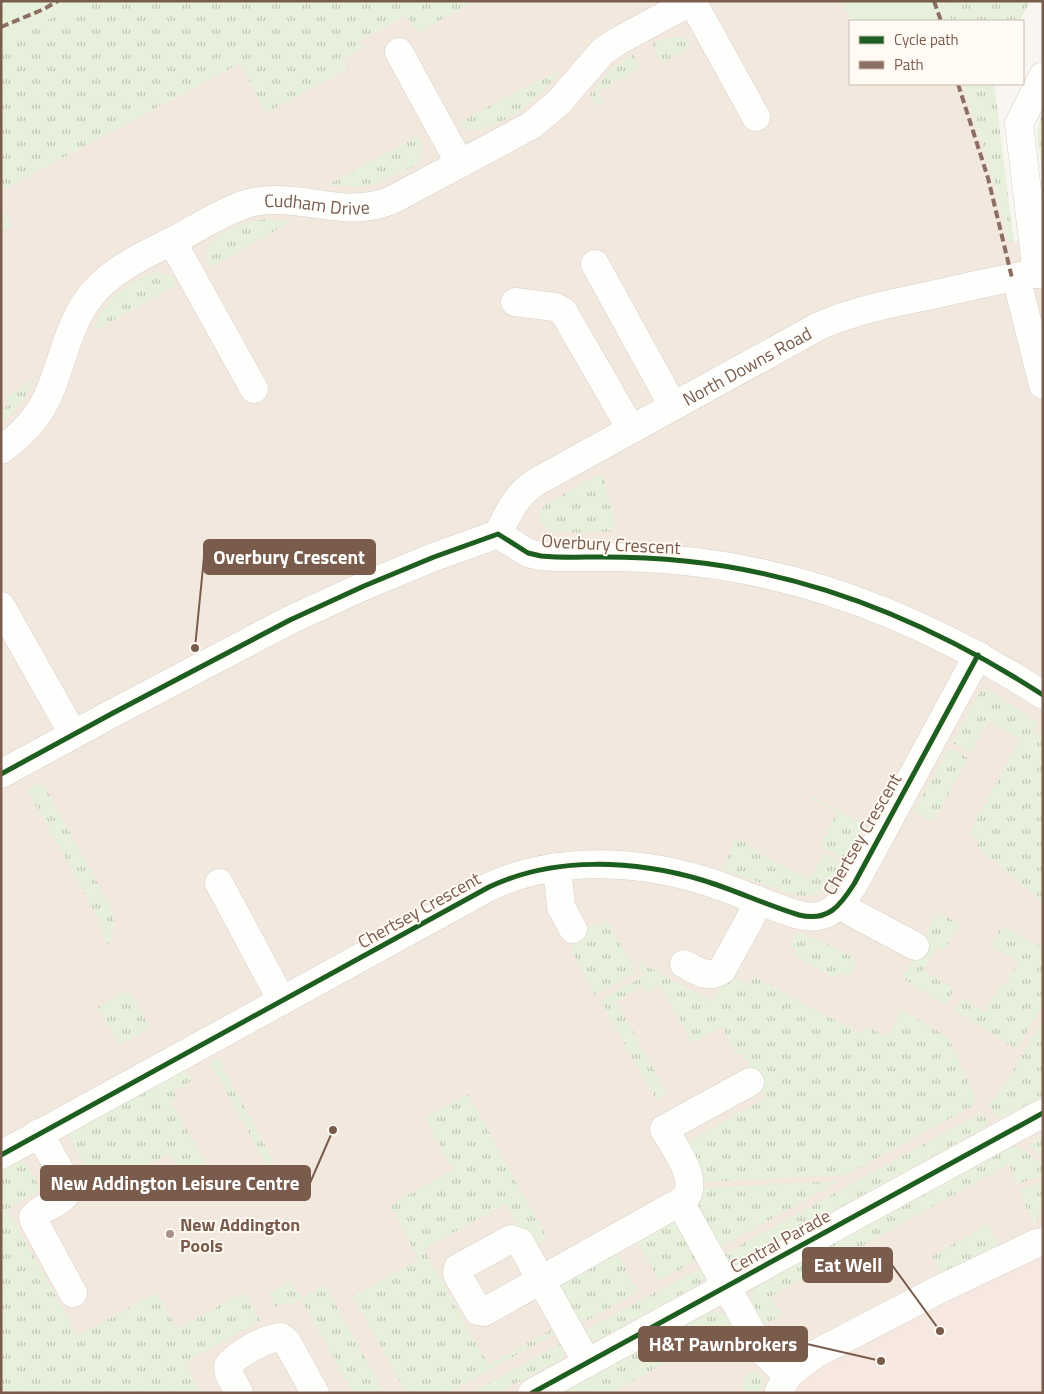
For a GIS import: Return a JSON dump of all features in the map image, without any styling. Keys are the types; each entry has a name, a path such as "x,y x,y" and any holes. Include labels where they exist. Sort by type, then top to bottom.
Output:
{"street":[{"name":"Cudham Drive","path":"1,450 28,425 46,401 74,323 92,295 107,278 123,267 242,205 258,201 288,200 352,209 379,205 407,193 539,120 565,96 597,56 610,45 692,1 756,117"},
{"path":"399,52 460,164"},
{"path":"1042,79 1019,124 1033,239 1032,274 1043,385"},
{"path":"172,240 254,389"},
{"path":"595,264 673,406"},
{"name":"North Downs Road","path":"498,534 510,508 518,496 529,486 793,339 842,316 887,304 1032,274"},
{"path":"515,302 555,307 563,311 631,429"},
{"path":"1,774 290,620 434,557 498,534"},
{"name":"Overbury Crescent","path":"498,534 528,553 541,556 668,559 724,566 782,578 843,596 893,614 937,634 978,655 1043,695"},
{"path":"1,606 73,734"},
{"name":"Chertsey Crescent","path":"1,1155 494,885 519,876 558,867 611,865 653,869 701,880 792,913 811,917 828,913 841,903 854,884 978,655"},
{"path":"558,867 561,907 573,929"},
{"path":"219,883 282,1000"},
{"path":"684,964 707,974 718,973 722,970 751,917 758,900"},
{"name":"Chertsey Crescent","path":"841,903 853,913 915,946"},
{"path":"587,1362 541,1280 680,1202 688,1195 690,1186 689,1176 664,1129 750,1082"},
{"name":"Central Parade","path":"532,1393 1043,1113"},
{"path":"39,1133 68,1185 68,1190 62,1200 37,1213 34,1221 73,1293"},
{"path":"680,1202 725,1286 783,1385 802,1363 824,1350 942,1288 1037,1243 1043,1242"},
{"path":"239,1393 229,1374 228,1366 234,1358 272,1337 281,1337 287,1342 315,1393"}],"shaded area":[{"path":"476,1 841,1 851,20 849,20 849,85 963,85 993,178 1009,242 1043,238 1043,1393 1,1393 1,232 12,226 1,207 1,191 240,63 266,112 347,69 342,59 364,47 360,40 407,15 417,33"},
{"path":"1043,1251 1043,1393 791,1393 794,1385 825,1360 840,1361 938,1309 941,1297 950,1292 963,1296 1021,1268 1027,1256"}],"green space":[{"path":"1,1 85,1 1,43"},
{"path":"85,1 476,1 417,33 406,15 360,40 364,47 342,59 348,68 266,113 240,63 1,191 1,43"},
{"path":"841,1 942,1 952,20 851,20"},
{"path":"943,1 1030,1 1020,20 952,20"},
{"path":"683,38 691,47 662,63 652,44 662,39"},
{"path":"632,54 640,68 597,92 603,103 596,106 590,94 612,68"},
{"path":"560,70 535,99 503,120 478,130 464,128 459,122"},
{"path":"963,85 994,85 1014,242 1009,242 993,178"},
{"path":"1043,111 1043,179 1037,132"},
{"path":"418,136 422,156 414,166 372,185 357,187 327,185"},
{"path":"1,207 12,226 1,232"},
{"path":"267,219 292,221 210,268 206,257 208,248 214,240 223,233 235,228"},
{"path":"157,272 169,275 177,285 93,331 102,312 116,295 136,281"},
{"path":"33,379 24,400 1,425 1,411 9,404 8,396"},
{"path":"599,474 603,476 616,527 613,531 558,532 543,525 539,514 545,505"},
{"path":"985,689 1037,722 1033,731 1038,734 1043,732 1043,902 977,847 979,839 969,834 1020,739 988,721 970,753 952,743 980,692"},
{"path":"949,748 968,758 933,822 914,812"},
{"path":"42,782 111,908 115,922 110,943 107,945 100,928 103,927 27,789"},
{"path":"812,796 864,825 845,860 820,846 837,813 811,798"},
{"path":"734,839 749,844 748,847 809,880 824,854 843,865 830,886 821,892 810,896 795,895 724,870"},
{"path":"938,912 959,924 944,951 937,947 923,971 954,989 946,1005 902,978"},
{"path":"608,921 636,972 595,995 572,952 578,933 595,923 599,925"},
{"path":"1002,926 1043,948 1043,1004 1019,1046 1016,1048 954,1010 961,998 985,1012 1001,983 1005,986 1019,962 991,946"},
{"path":"797,932 825,943 858,960 848,978 838,972 835,978 793,955 796,950 790,947"},
{"path":"637,961 712,1001 728,973 749,985 754,977 861,1034 865,1026 887,1037 902,1010 948,1037 976,1099 972,1106 846,1175 703,1182 684,1150 684,1144 766,1098 742,1053 737,1055 722,1027 692,1043 660,985 647,992 643,986 616,1001 667,1094 656,1100 600,1000 644,976"},
{"path":"129,990 150,1028 119,1045 98,1007"},
{"path":"1043,1019 1043,1096 1000,1118 994,1113 989,1104 1005,1085"},
{"path":"218,1058 274,1162 267,1166 210,1062"},
{"path":"183,1070 188,1073 191,1079 190,1082 174,1091 176,1097 170,1101 207,1164 183,1177 170,1153 103,1190 89,1164 85,1166 69,1137 69,1132"},
{"path":"468,1094 547,1238 530,1248 505,1204 424,1249 488,1365 556,1327 558,1332 447,1393 406,1393 353,1296 419,1260 390,1205 453,1170 425,1118"},
{"path":"982,1112 987,1121 985,1127 735,1266 728,1266 721,1256"},
{"path":"1043,1138 1043,1157 1028,1145"},
{"path":"1015,1145 1043,1165 1043,1175 1017,1184 1009,1164 771,1296 782,1316 763,1324 751,1302 754,1290 762,1283"},
{"path":"18,1160 29,1168 41,1190 7,1209 78,1336 157,1292 177,1329 244,1292 260,1321 185,1362 201,1393 37,1393 1,1390 1,1168"},
{"path":"839,1181 717,1249 696,1207 703,1199 705,1188"},
{"path":"1043,1181 1040,1215 1034,1224 1020,1190"},
{"path":"676,1218 698,1259 659,1281 637,1240"},
{"path":"988,1225 1000,1246 943,1278 932,1256"},
{"path":"615,1250 638,1292 578,1325 555,1282"},
{"path":"703,1267 704,1277 698,1285 598,1339 589,1340 582,1332"},
{"path":"291,1281 301,1298 325,1285 384,1393 353,1393 301,1299 288,1306 285,1302 276,1307 269,1293"},
{"path":"715,1311 726,1315 736,1328 743,1344 735,1351 724,1354 713,1336 611,1393 556,1393 701,1316"},
{"path":"563,1342 567,1348 561,1359 498,1393 471,1393"},
{"path":"753,1372 763,1378 760,1393 745,1393 744,1378 747,1373"}],"marked path":[{"path":"1,27 58,1"},
{"path":"934,1 941,20"},
{"path":"958,85 988,178 1012,278"}],"cycle path":[{"path":"1,774 290,620 434,557 498,534 528,553 541,556 633,557 685,561 733,568 780,578 826,591 916,625 960,646 1043,695"},
{"path":"1,1155 489,887 514,877 540,870 594,864 649,868 702,880 799,915 809,917 825,914 844,899 854,884 978,655"},
{"path":"532,1393 1043,1113"}],"place":[{"name":"Overbury Crescent","path":"195,648"},
{"name":"New Addington Leisure Centre","path":"333,1130"},
{"name":"New Addington Pools","path":"170,1234"},
{"name":"Eat Well","path":"940,1331"},
{"name":"H&T Pawnbrokers","path":"881,1361"}]}
